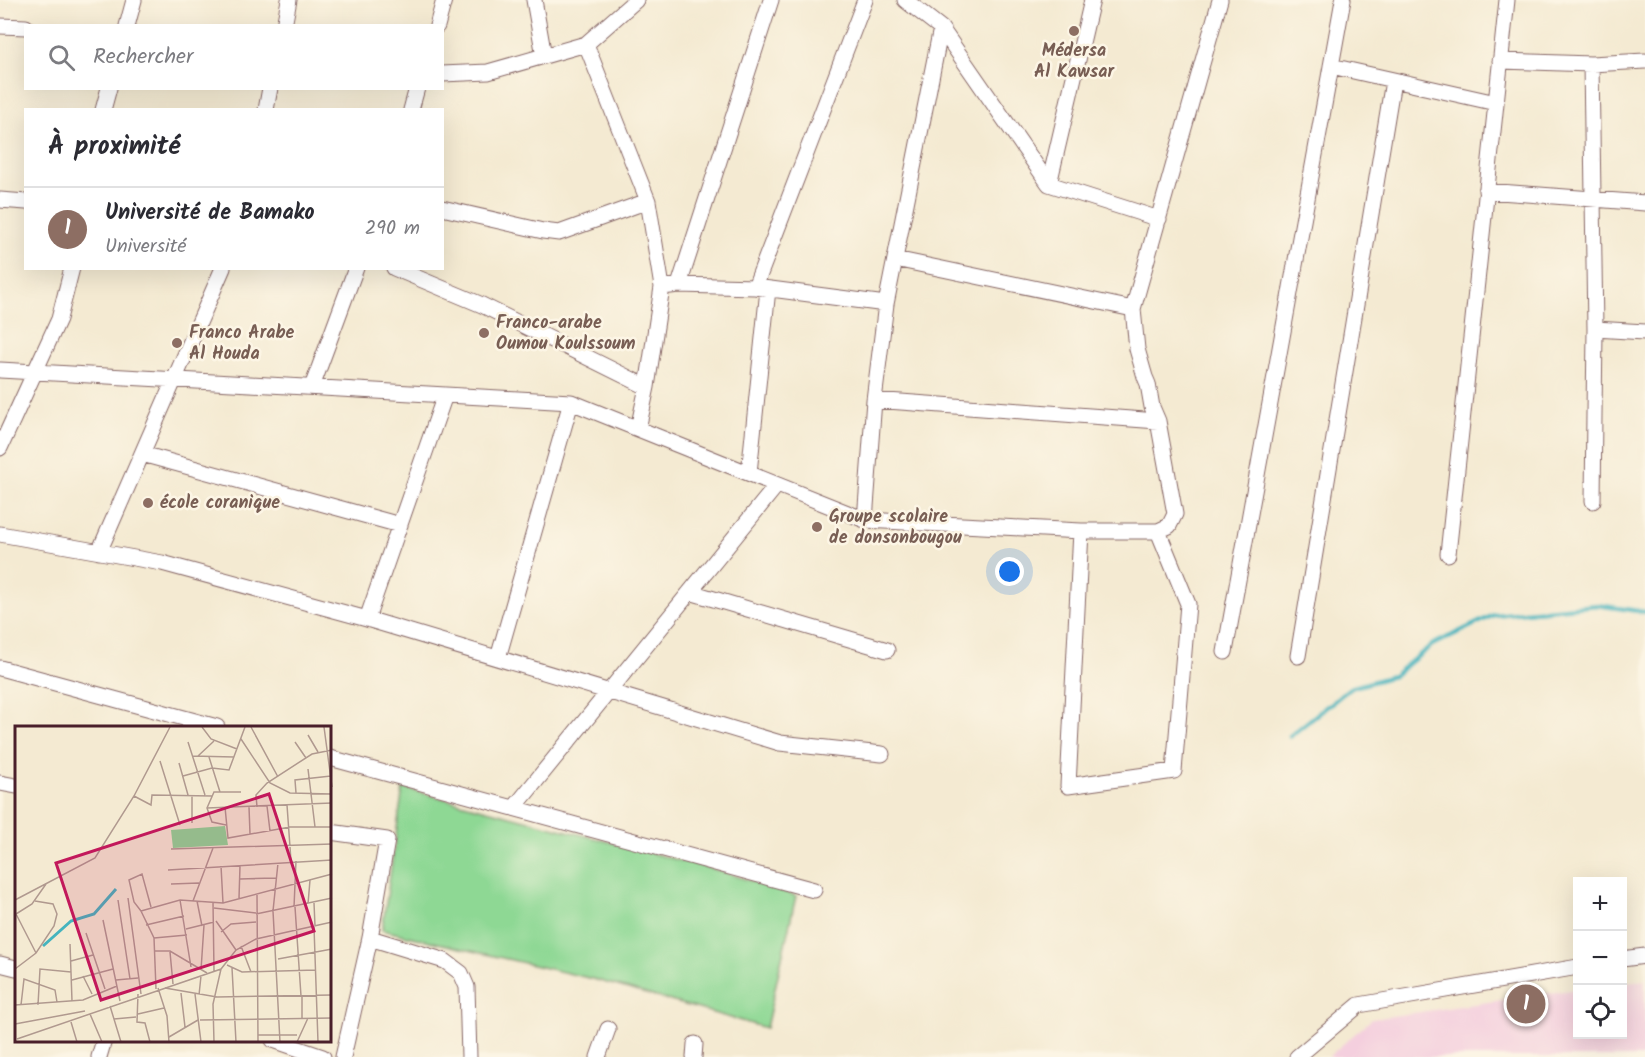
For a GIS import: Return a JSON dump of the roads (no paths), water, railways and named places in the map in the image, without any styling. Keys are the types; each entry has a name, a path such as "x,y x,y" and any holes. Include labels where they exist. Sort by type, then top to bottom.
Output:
{"street":[{"path":"128,24 134,0"},
{"path":"284,24 289,0"},
{"path":"437,24 444,0"},
{"path":"534,0 544,56"},
{"path":"444,74 488,72 586,44 636,0"},
{"path":"679,285 771,0"},
{"path":"749,473 761,288 866,0"},
{"path":"905,0 941,28 1049,184 1159,219"},
{"path":"1049,184 1092,0"},
{"path":"0,370 571,402 865,520 1081,531 1158,531 1169,526 1175,514 1158,421 1152,407 1148,384 1137,349 1133,309 1220,0"},
{"path":"1225,652 1343,0"},
{"path":"1448,554 1507,0"},
{"path":"0,26 24,27"},
{"path":"865,520 874,400 886,304 941,28"},
{"path":"586,44 648,201 662,286 638,429"},
{"path":"1500,61 1591,64 1645,60"},
{"path":"1591,64 1595,329 1593,501"},
{"path":"1331,66 1496,103"},
{"path":"1298,656 1394,81"},
{"path":"104,108 108,90"},
{"path":"266,108 270,90"},
{"path":"412,108 416,90"},
{"path":"1486,190 1645,203"},
{"path":"0,200 24,202"},
{"path":"444,208 559,233 648,201"},
{"path":"895,259 1133,309"},
{"path":"0,448 59,319 71,270"},
{"path":"99,552 222,270"},
{"path":"312,387 355,270"},
{"path":"399,270 482,305 646,387"},
{"path":"662,286 761,288 886,304"},
{"path":"1595,329 1645,332"},
{"path":"367,619 445,395"},
{"path":"874,400 1158,421"},
{"path":"498,658 571,402"},
{"path":"142,454 400,525"},
{"path":"514,808 777,485"},
{"path":"1081,531 1068,786 1174,771 1188,604 1158,531"},
{"path":"1,536 162,564 367,619 780,743 882,754"},
{"path":"690,592 887,650"},
{"path":"0,668 213,726"},
{"path":"332,759 814,891"},
{"path":"0,783 15,786"},
{"path":"332,832 387,840 370,938 344,1057"},
{"path":"370,938 445,961 461,973 467,987 469,1057"},
{"path":"1627,958 1645,956"},
{"path":"0,964 15,968"},
{"path":"1297,1057 1359,1005 1573,968"},
{"path":"598,1057 608,1029"},
{"path":"99,1057 104,1042"},
{"path":"276,1042 323,1057"}],"waterway":[{"path":"1290,736 1350,688 1393,676 1432,645 1494,615 1597,605 1645,612"}],"place":[{"name":"Médersa Al Kawsar","path":"1074,31"},
{"name":"Franco-arabe Oumou Koulssoum","path":"484,333"},
{"name":"Franco Arabe Al Houda","path":"177,343"},
{"name":"école coranique","path":"148,503"},
{"name":"Groupe scolaire de donsonbougou","path":"817,527"},
{"name":"Université de Bamako","path":"1526,1004"}]}
